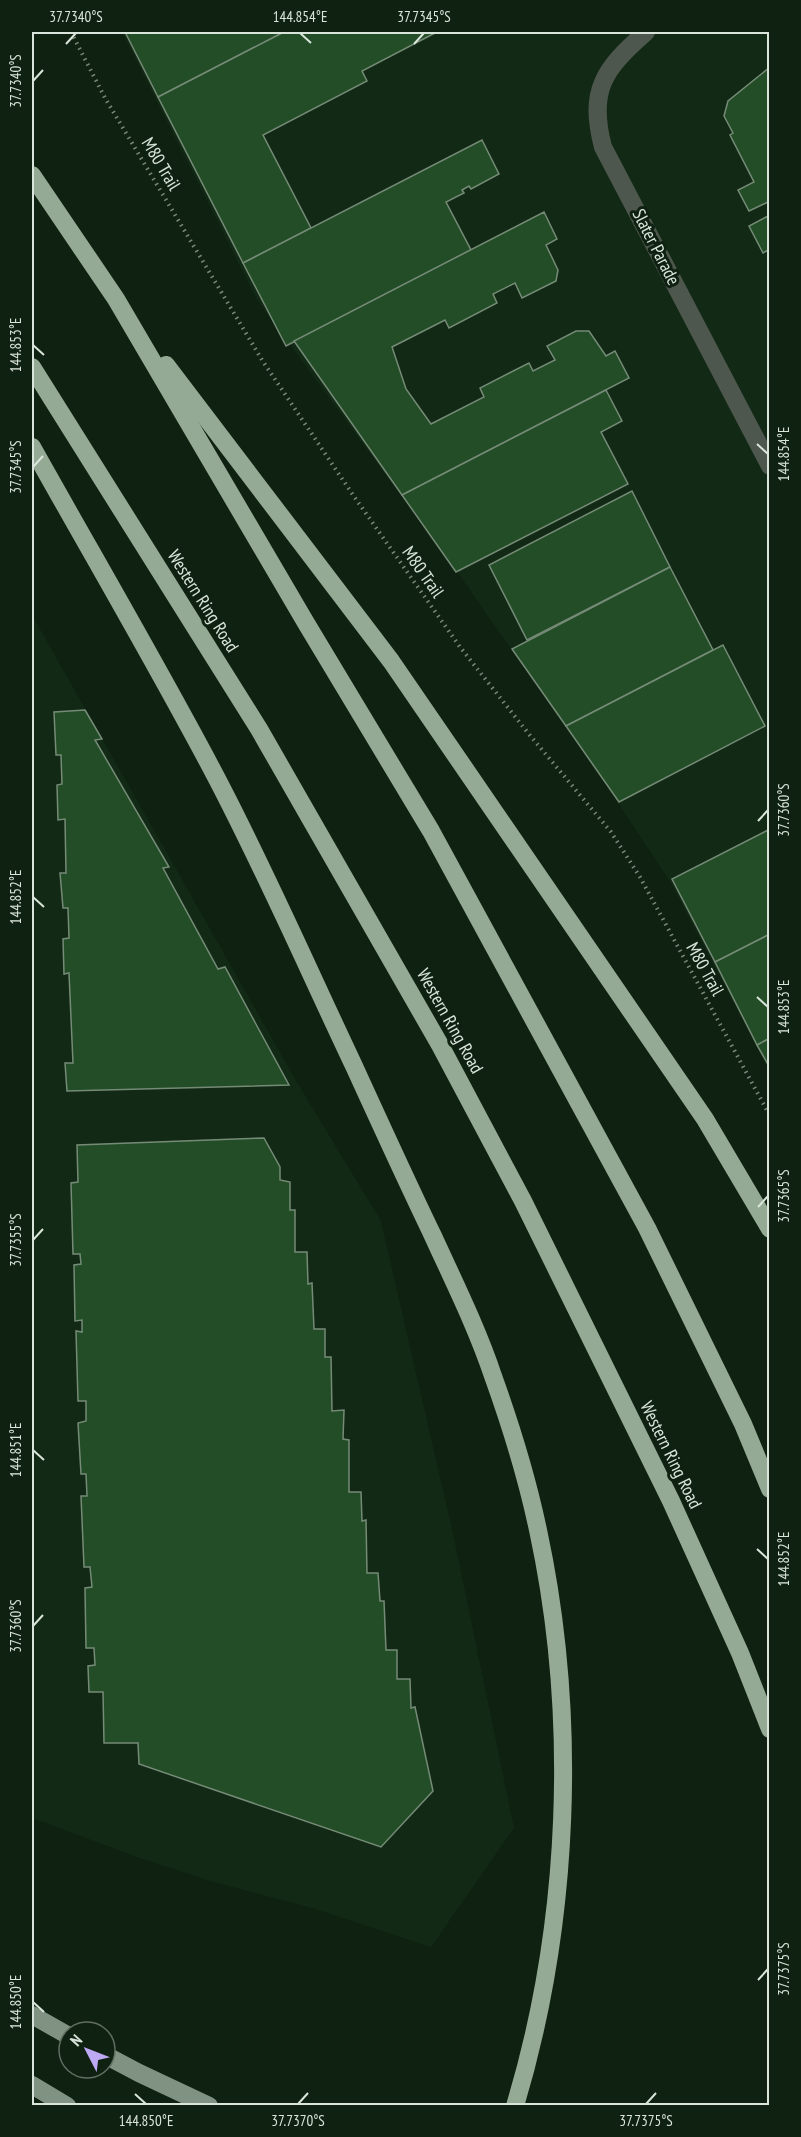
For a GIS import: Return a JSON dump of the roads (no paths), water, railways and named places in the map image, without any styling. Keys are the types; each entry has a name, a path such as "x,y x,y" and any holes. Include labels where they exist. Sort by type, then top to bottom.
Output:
{"highway":[{"path":"32,175 116,299 391,661 705,1119 770,1229"},
{"path":"116,299 453,872 647,1228 743,1425 770,1489"},
{"name":"Western Ring Road","path":"32,368 259,729 440,1045 523,1202 671,1501 740,1653 770,1729"},
{"path":"32,447 209,764 264,872 453,1280 492,1372 509,1425 538,1528 548,1586 560,1695 563,1793 552,1924 544,1984 533,2037 514,2106"}],"main road":[{"path":"32,2015 57,2029"},
{"path":"117,2061 209,2106"},
{"path":"32,2085 67,2106"}],"street":[{"name":"Slater Parade","path":"646,32 628,47 607,71 598,99 597,122 603,147 770,466"}]}
